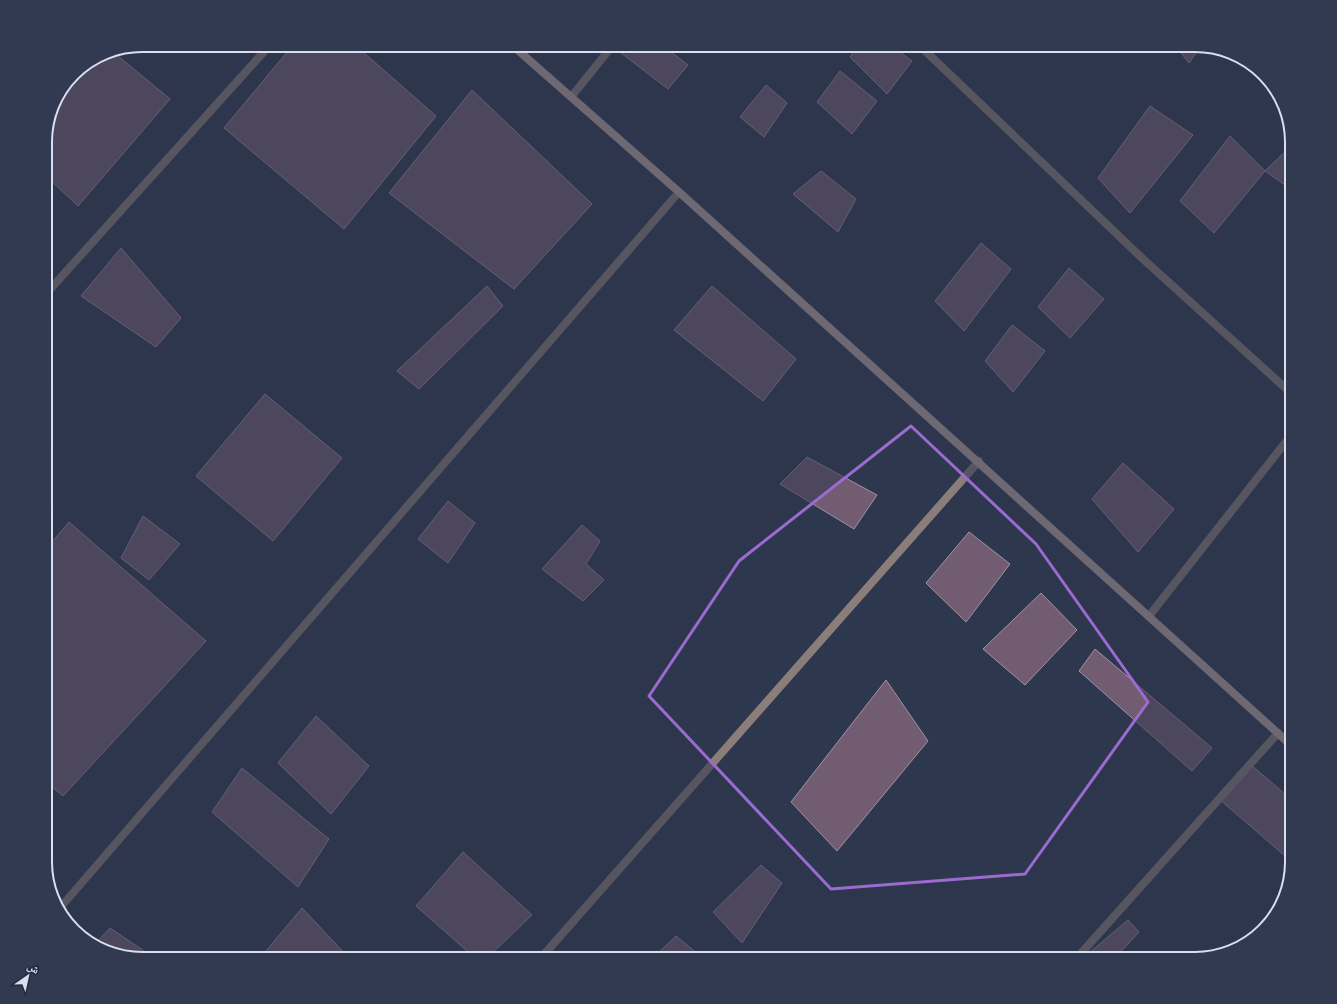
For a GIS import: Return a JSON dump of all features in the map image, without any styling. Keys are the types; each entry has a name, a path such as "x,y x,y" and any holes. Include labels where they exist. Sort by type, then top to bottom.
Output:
{"street":[{"path":"52,287 264,52"},
{"path":"520,52 679,192 1285,740"},
{"path":"571,98 607,52"},
{"path":"926,52 1142,259 1285,388"},
{"path":"63,905 679,192"},
{"path":"1149,616 1285,443"},
{"path":"546,952 979,462"},
{"path":"1082,952 1278,733"}],"highlighted area":[{"path":"911,426 1036,544 1148,702 1025,874 831,889 649,696 739,561"}],"building":[{"path":"287,52 363,52 436,116 344,229 224,128"},
{"path":"620,52 671,52 688,65 668,89"},
{"path":"853,52 900,52 912,61 887,94 850,57"},
{"path":"1180,52 1197,52 1189,63"},
{"path":"118,56 170,99 78,206 52,182 52,136 55,119 64,97 78,78 102,61"},
{"path":"840,71 877,101 852,134 817,102"},
{"path":"766,85 787,103 764,137 740,117"},
{"path":"472,90 592,204 514,289 389,193"},
{"path":"1150,106 1193,135 1130,213 1098,178"},
{"path":"1230,136 1265,171 1214,233 1180,201"},
{"path":"1285,152 1285,185 1265,171"},
{"path":"821,171 856,199 838,232 793,194"},
{"path":"981,243 1011,269 964,331 935,301"},
{"path":"121,248 181,318 156,347 81,296"},
{"path":"1069,268 1104,299 1070,338 1038,307"},
{"path":"487,286 503,306 419,389 397,371"},
{"path":"712,286 796,359 763,401 674,330"},
{"path":"1012,325 1045,351 1013,392 985,361"},
{"path":"265,394 342,458 273,541 196,476"},
{"path":"807,457 877,495 854,529 780,484"},
{"path":"1123,463 1174,509 1138,552 1092,499"},
{"path":"448,501 475,523 448,563 418,539"},
{"path":"143,516 180,544 149,580 121,558"},
{"path":"69,522 206,641 63,796 52,787 52,542"},
{"path":"582,525 600,541 586,564 604,580 583,601 542,569"},
{"path":"969,532 1010,564 966,622 926,583"},
{"path":"1041,593 1077,630 1025,685 983,649"},
{"path":"1095,649 1212,748 1192,771 1079,671"},
{"path":"886,680 928,741 837,851 791,802"},
{"path":"316,716 369,766 331,814 278,763"},
{"path":"1250,764 1285,794 1285,856 1219,799"},
{"path":"242,768 329,839 298,887 212,812"},
{"path":"463,852 532,915 493,952 468,952 416,906"},
{"path":"761,865 782,883 742,943 713,912"},
{"path":"302,908 343,952 267,952 266,951"},
{"path":"1128,920 1139,932 1120,952 1090,952"},
{"path":"110,928 146,952 124,950 98,941"},
{"path":"676,936 695,952 659,952"}]}
